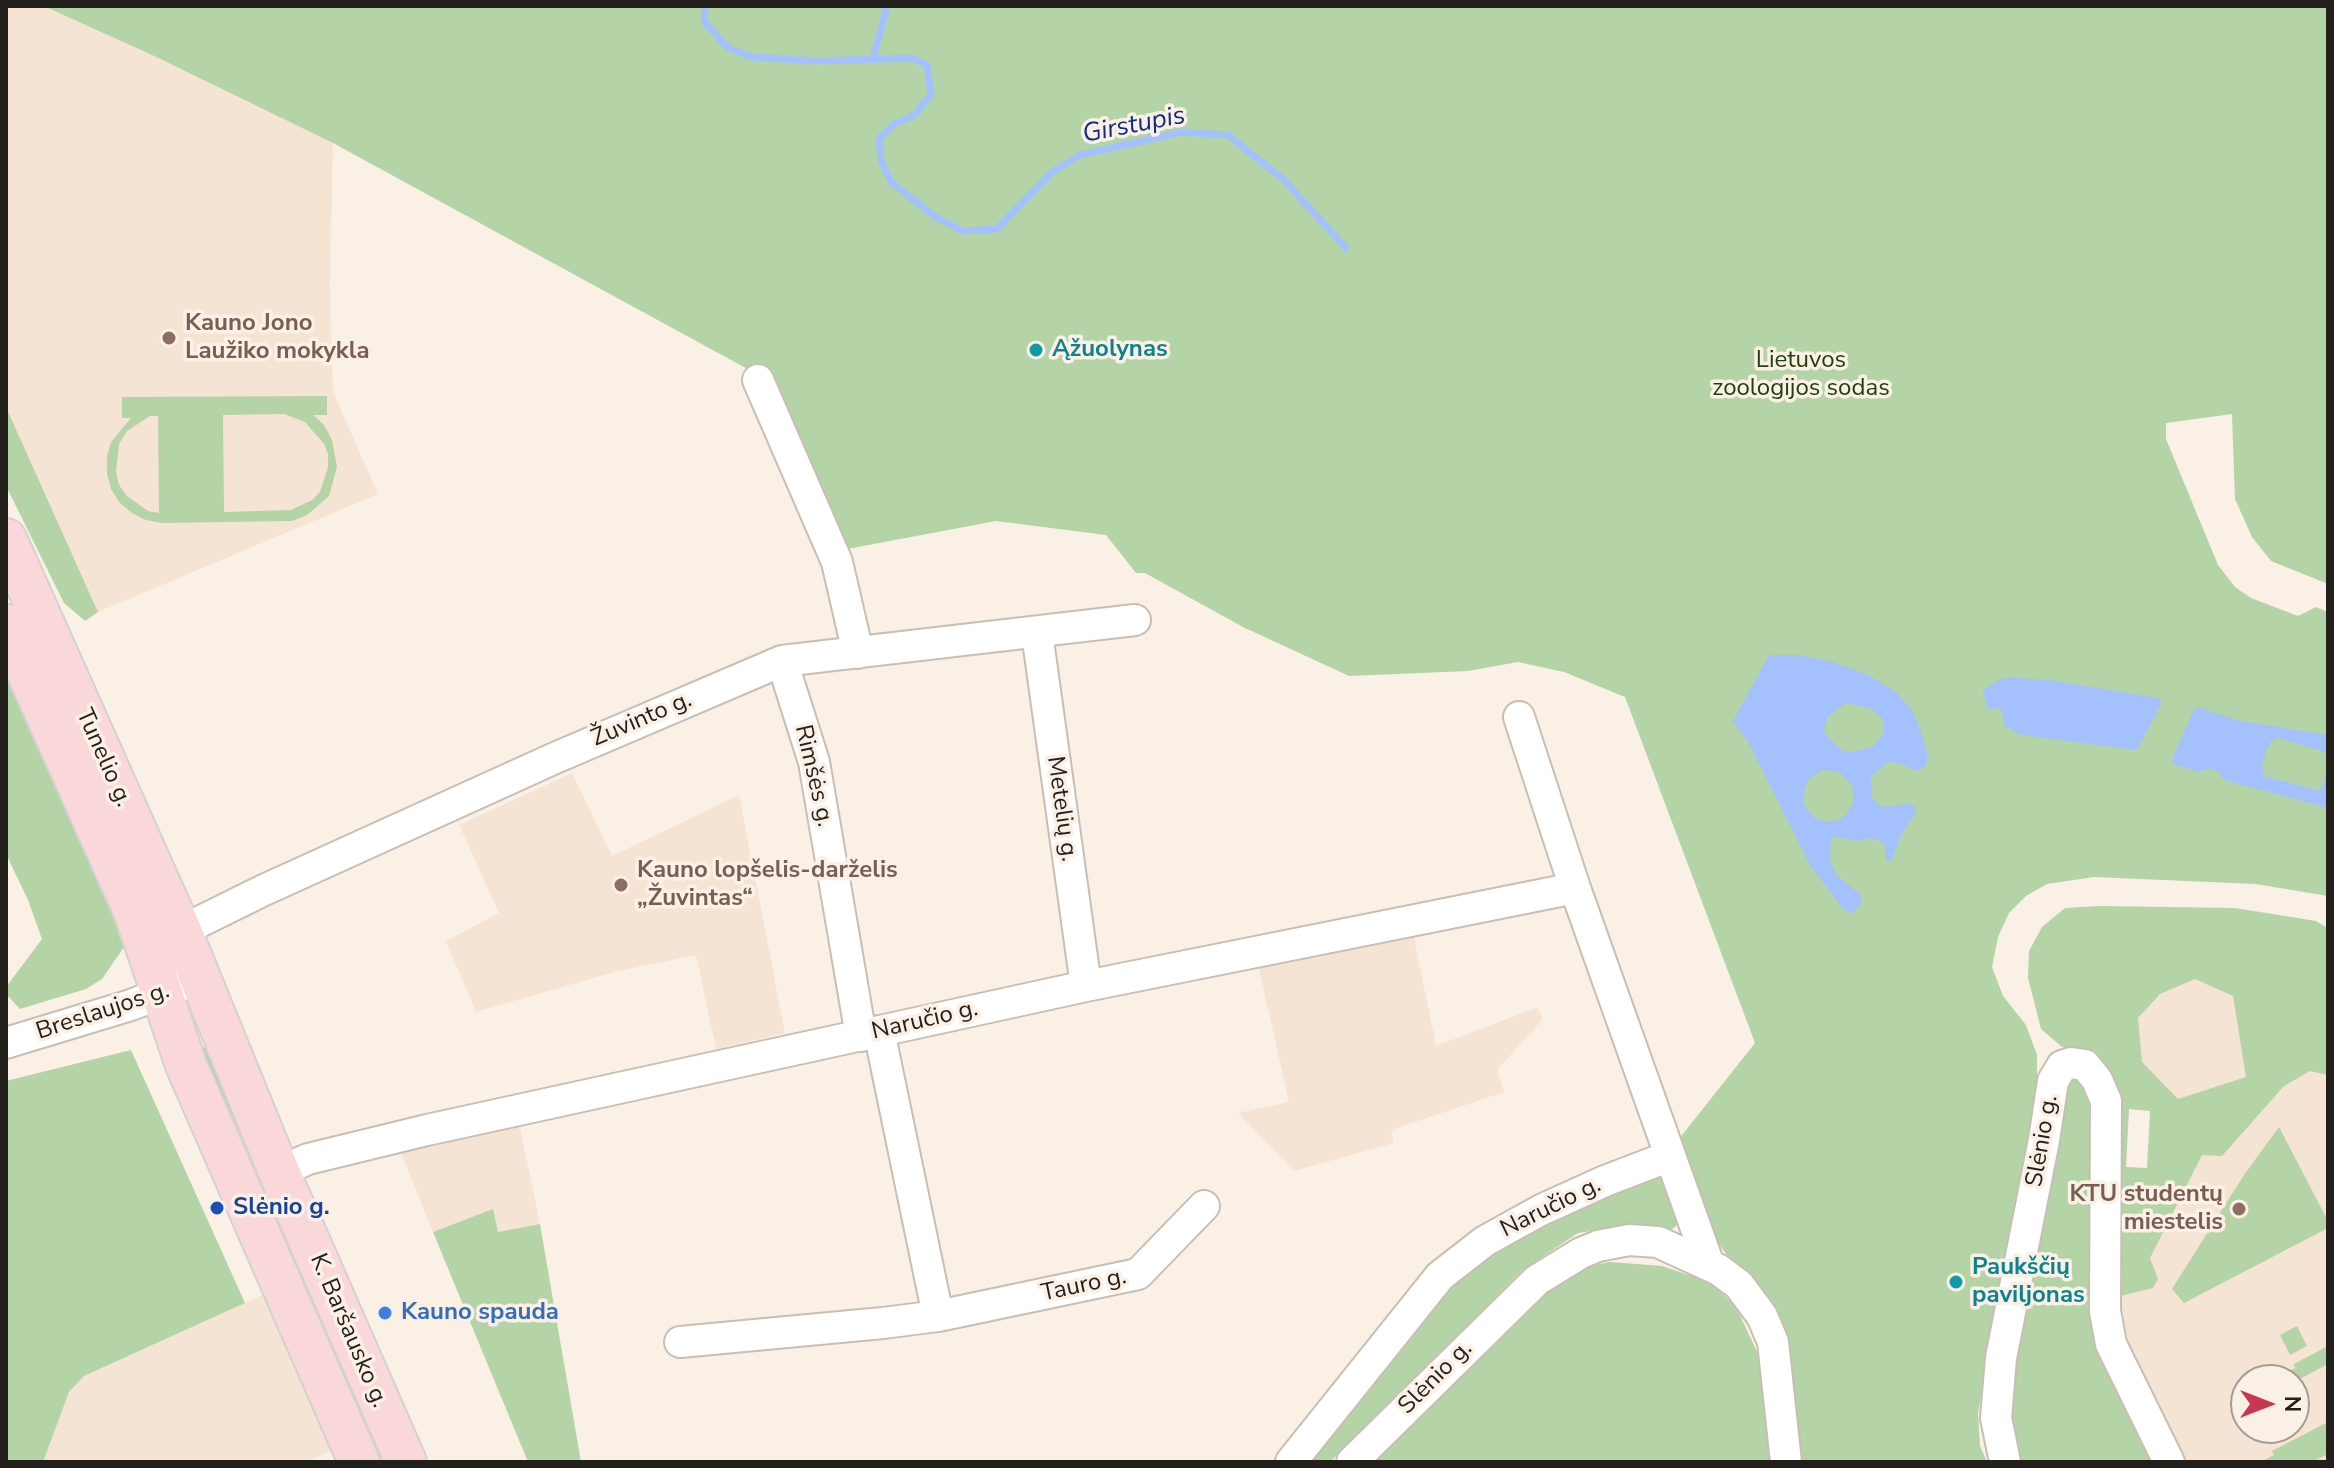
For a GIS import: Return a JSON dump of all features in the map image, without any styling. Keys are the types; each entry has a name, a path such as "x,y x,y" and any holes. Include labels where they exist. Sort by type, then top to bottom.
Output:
{"main road":[{"name":"Tunelio g.","path":"6,539 200,978"},
{"name":"Tunelio g.","path":"6,625 134,911 162,995"},
{"name":"K. Baršausko g.","path":"200,978 279,1172 406,1462"},
{"name":"K. Baršausko g.","path":"162,995 186,1065 359,1462"}],"street":[{"path":"758,380 837,562 858,653"},
{"name":"Žuvinto g.","path":"181,931 542,763 782,661 1135,620"},
{"name":"Metelių g.","path":"1037,633 1086,986"},
{"name":"Rimšės g.","path":"782,661 814,762 870,1034"},
{"path":"1519,717 1575,888 1709,1265"},
{"name":"Naručio g.","path":"279,1172 308,1159 427,1130 1086,986 1575,888"},
{"name":"Breslaujos g.","path":"6,1043 162,995 200,978"},
{"path":"870,1034 938,1316"},
{"name":"Slėnio g.","path":"2005,1462 1996,1418 2001,1358 2053,1081 2062,1066 2071,1063 2085,1065 2097,1080 2106,1101 2105,1311 2111,1344 2169,1462"},
{"name":"Naručio g.","path":"1291,1462 1440,1276 1485,1241 1541,1210 1670,1156"},
{"name":"Tauro g.","path":"680,1342 938,1316 1138,1274 1204,1206"},
{"name":"Slėnio g.","path":"1352,1462 1537,1280 1581,1253 1629,1240 1658,1242 1709,1265 1739,1285 1762,1316 1773,1342 1786,1462"}],"shaded area":[{"name":"Kauno Jono Laužiko mokykla","path":"6,6 48,8 333,143 330,284 333,392 378,494 98,612 6,407"},
{"name":"Kauno lopšelis-darželis „Žuvintas“","path":"572,773 612,856 739,795 785,1033 716,1049 696,955 614,972 476,1012 446,941 499,913 459,825"},
{"path":"1413,932 1436,1046 1538,1007 1542,1020 1497,1070 1504,1092 1391,1130 1394,1143 1294,1171 1238,1113 1289,1102 1258,965"},
{"name":"KTU studentų miestelis","path":"2168,957 2328,1017 2328,1462 2087,1462 2091,1268 2173,1150 2110,1025"},
{"path":"518,1117 540,1224 498,1232 492,1210 433,1232 401,1153"},
{"path":"265,1294 334,1450 305,1462 43,1462 69,1392 84,1376"}],"green space":[{"name":"Lietuvos zoologijos sodas","path":"17,6 2328,6 2328,584 2271,561 2252,537 2235,499 2232,414 2166,423 2166,439 2218,565 2235,587 2251,598 2298,616 2316,607 2328,612 2328,896 2256,884 2094,877 2047,884 2026,896 2009,913 1998,937 1992,967 2003,996 2026,1025 2037,1055 2037,1094 1978,1413 1980,1446 1987,1462 1798,1462 1734,1265 1702,1220 1675,1144 1755,1043 1625,697 1564,672 1518,662 1468,671 1349,676 1243,627 1145,573 1136,573 1106,535 996,521 842,550 764,378 333,143 48,8"},
{"path":"327,396 327,415 313,415 324,425 332,440 337,467 329,496 307,515 292,521 162,523 146,520 120,503 111,489 107,474 111,442 131,418 122,418 122,397","holes":["284,414 305,422 324,444 328,467 320,492 312,500 291,510 224,512 223,415","150,416 158,416 159,513 148,511 127,496 119,485 116,471 119,444 127,431"]},
{"path":"6,407 98,612 85,621 64,603 6,486"},
{"path":"6,671 126,944 102,979 86,989 20,1009 6,994 6,987 42,939 6,854"},
{"path":"2065,908 2235,908 2316,921 2328,928 2328,1075 2310,1071 2284,1086 2222,1156 2202,1155 2150,1258 2158,1279 2153,1288 2116,1297 2092,1055 2075,1047 2062,1047 2041,1029 2028,978 2029,951 2042,927","holes":["2195,979 2233,996 2246,1077 2178,1099 2142,1062 2138,1018 2160,994","2129,1109 2150,1111 2147,1168 2126,1167"]},
{"path":"210,1045 388,1462 379,1462 321,1334 202,1048"},
{"path":"131,1050 245,1303 84,1376 69,1392 43,1462 6,1462 6,1081"},
{"path":"2082,1079 2095,1103 2094,1316 2158,1462 2021,1462 2012,1438 2008,1405 2011,1372 2066,1086 2073,1080"},
{"path":"2279,1127 2328,1221 2328,1228 2184,1303 2172,1289 2244,1175"},
{"path":"1665,1166 1682,1211 1678,1224 1669,1232 1622,1226 1578,1233 1524,1269 1330,1462 1306,1462 1452,1279 1490,1250"},
{"path":"493,1209 498,1232 540,1224 581,1462 528,1462 433,1232"},
{"path":"1610,1262 1662,1266 1710,1282 1736,1307 1761,1360 1775,1462 1367,1462 1503,1320 1578,1268"},
{"path":"2297,1326 2307,1346 2290,1355 2280,1335"},
{"path":"2328,1346 2328,1364 2310,1374 2310,1364 2294,1364"},
{"path":"2328,1422 2328,1454 2312,1462 2261,1462 2286,1444 2310,1444 2310,1431"}],"water":[{"path":"1769,655 1799,655 1833,662 1868,675 1896,692 1912,710 1927,754 1924,767 1916,771 1899,763 1888,762 1871,776 1872,797 1877,804 1916,807 1893,858 1886,860 1885,846 1878,840 1831,839 1830,861 1837,876 1860,894 1862,901 1854,912 1848,913 1841,906 1810,865 1748,742 1733,721","holes":["1845,703 1869,708 1884,722 1884,732 1874,746 1852,752 1843,751 1825,734 1828,717","1822,770 1840,772 1852,786 1854,802 1845,816 1829,822 1814,818 1804,804 1808,780"]},
{"path":"2005,677 2049,680 2157,698 2162,702 2137,750 2021,735 2005,726 2002,711 1996,708 1988,710 1983,690"},
{"path":"2197,707 2240,721 2328,735 2328,753 2276,737 2267,748 2262,766 2264,776 2320,791 2328,770 2328,808 2224,780 2219,772 2210,768 2199,772 2173,764 2172,760"}],"waterway":[{"name":"Girstupis","path":"705,6 704,21 727,47 751,57 818,61 912,58 927,65 931,95 913,116 894,124 879,139 881,160 891,182 934,216 962,231 997,229 1052,172 1080,155 1182,132 1228,135 1283,179 1346,248"},
{"path":"873,58 887,6"}],"place":[{"name":"Kauno Jono Laužiko mokykla","path":"169,338"},
{"name":"Ąžuolynas","path":"1036,350"},
{"name":"Kauno lopšelis-darželis „Žuvintas“","path":"621,885"},
{"name":"Slėnio g.","path":"217,1208"},
{"name":"KTU studentų miestelis","path":"2239,1209"},
{"name":"Paukščių paviljonas","path":"1956,1282"},
{"name":"Kauno spauda","path":"385,1313"}]}
